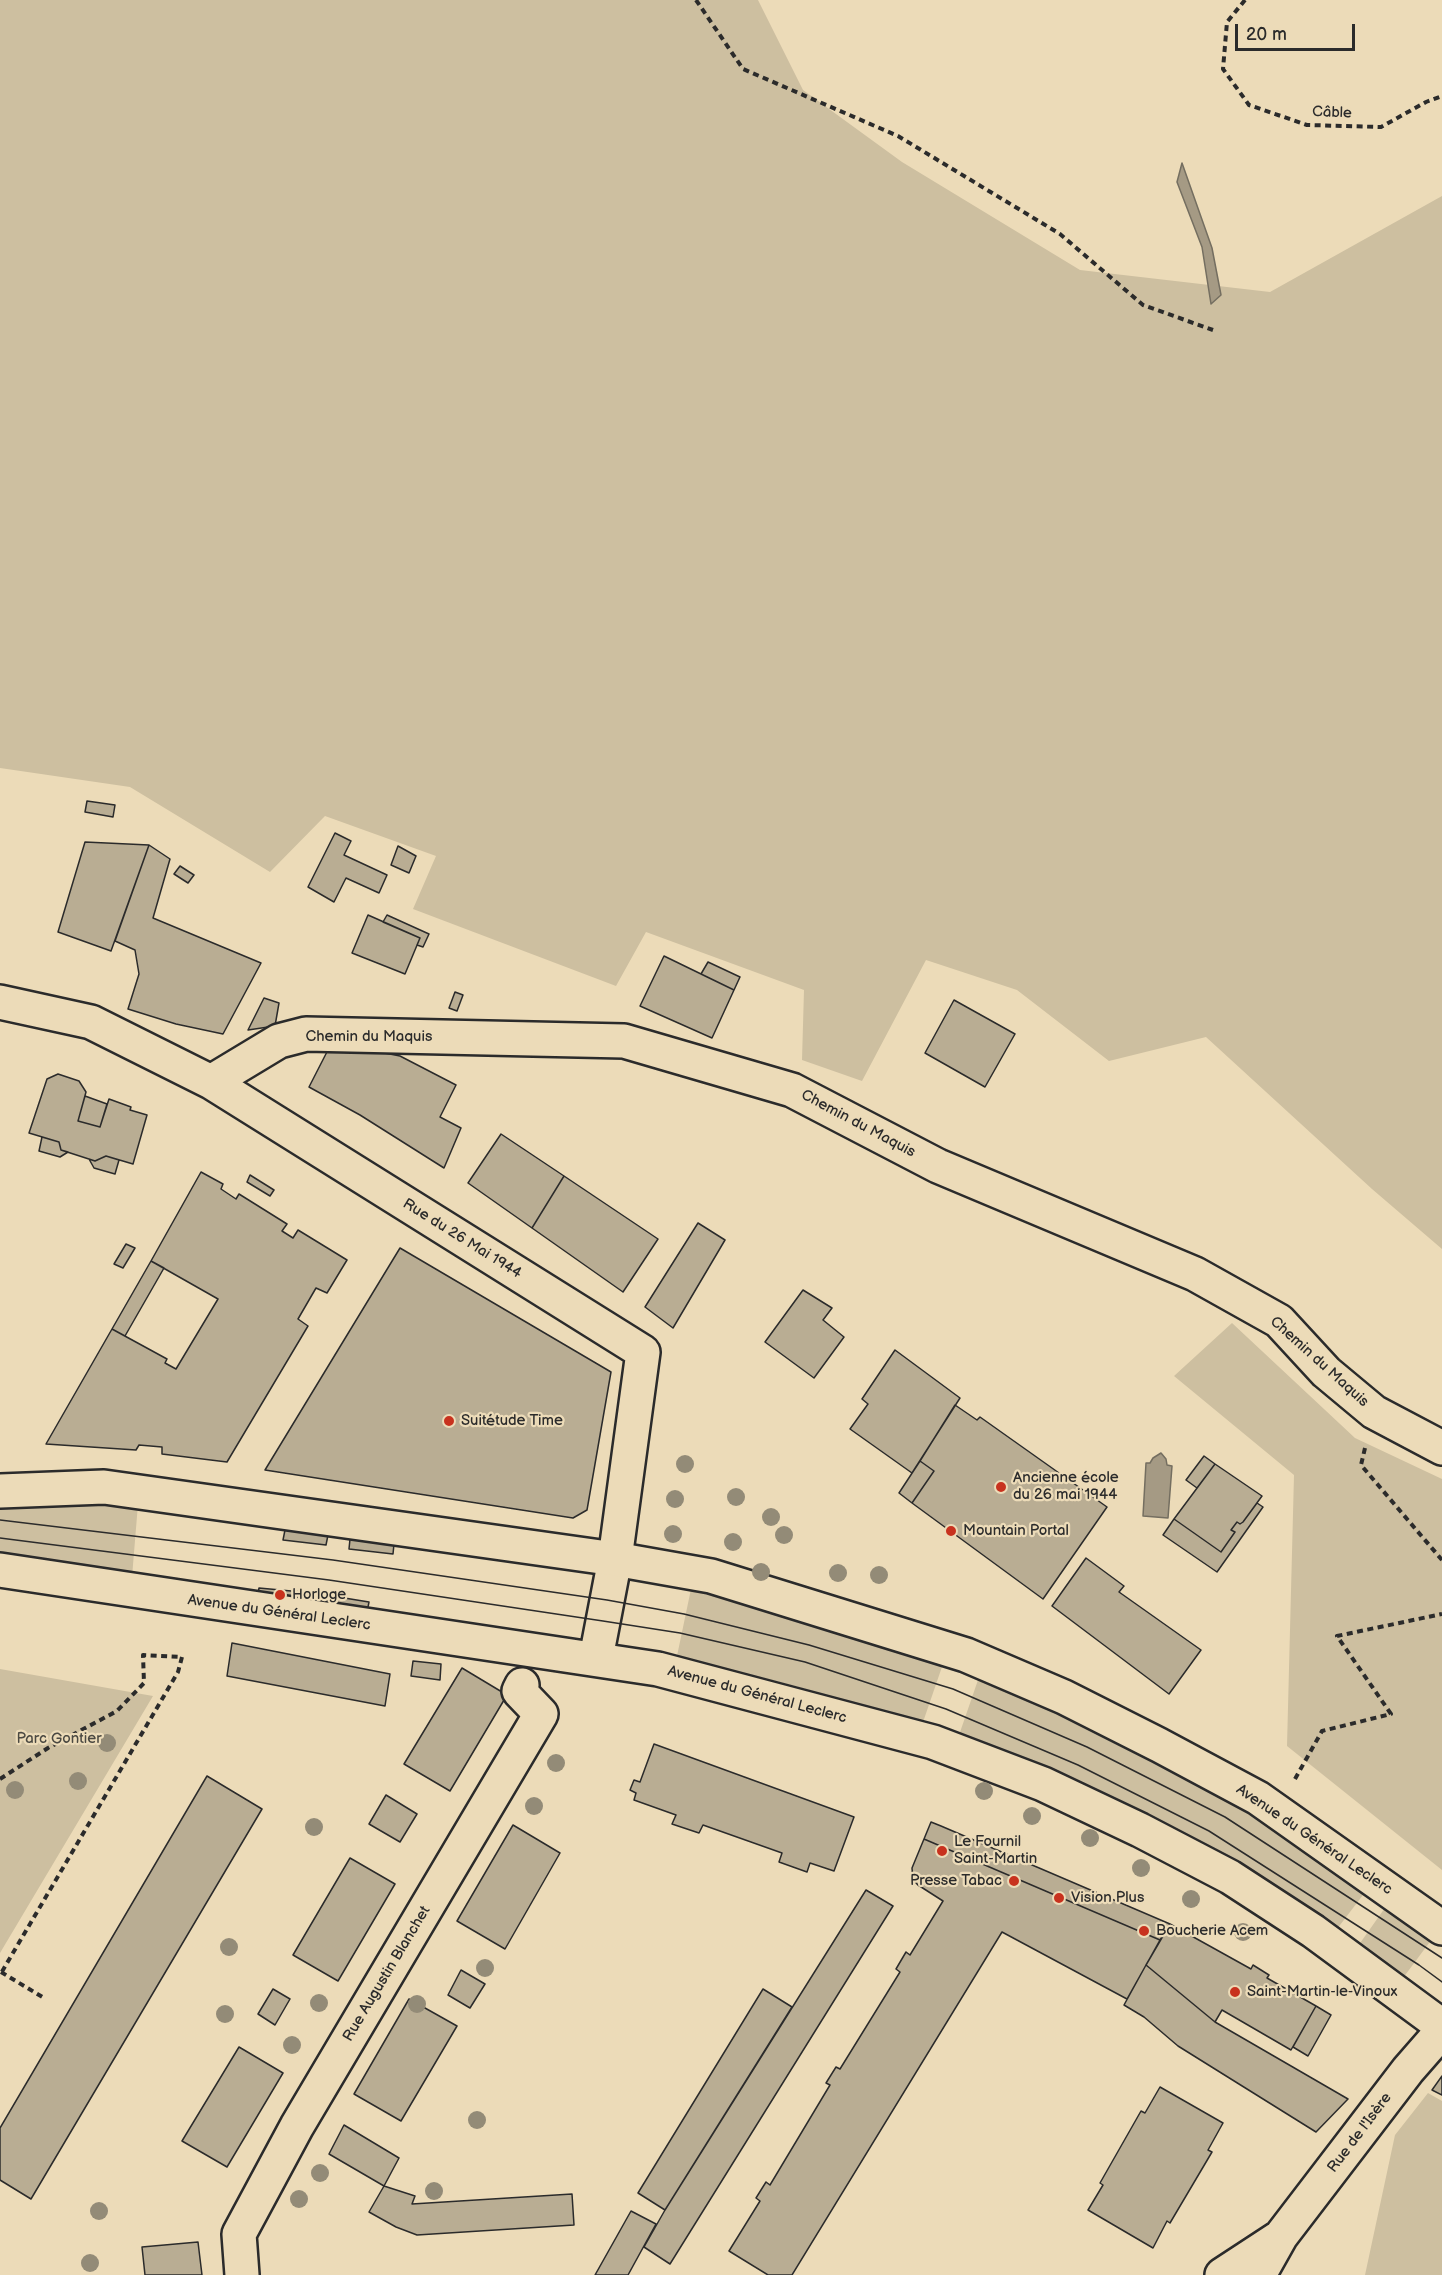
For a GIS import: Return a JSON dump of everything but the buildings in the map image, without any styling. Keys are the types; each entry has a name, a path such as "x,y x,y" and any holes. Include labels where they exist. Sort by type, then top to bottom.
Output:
{"street":[{"name":"Rue du 26 Mai 1944","path":"0,1002 92,1022 212,1082 643,1352 615,1559 596,1658"},
{"name":"Chemin du Maquis","path":"212,1082 279,1041 306,1034 624,1041 792,1090 938,1166 1195,1274 1279,1321 1326,1371 1374,1412 1442,1448"},
{"name":"Avenue du Général Leclerc","path":"0,1491 104,1487 615,1559 700,1574 733,1583 966,1655 1064,1697 1258,1798 1442,1928"},
{"name":"Avenue du Général Leclerc","path":"0,1570 658,1669 933,1742 1043,1784 1140,1830 1230,1877 1313,1931 1442,2026"},
{"name":"Rue Augustin Blanchet","path":"242,2275 239,2234 244,2224 297,2126 541,1714 519,1691 522,1685"},
{"name":"Rue de l'Isère","path":"1259,2275 1281,2236 1408,2070 1442,2031"},
{"name":"Rue de l'Isère","path":"1222,2275 1281,2236"}],"path":[{"path":"696,0 743,69 898,136 1060,234 1143,305 1213,330"},
{"name":"Câble","path":"1245,0 1227,22 1223,69 1249,105 1307,125 1381,127 1426,102 1442,96"},
{"path":"1374,1412 1361,1465 1442,1560"},
{"path":"1293,1782 1322,1731 1391,1714 1337,1636 1442,1614"},
{"path":"0,1779 48,1748 117,1711 144,1683 143,1655 182,1657 178,1672 1,1973 44,1998"}],"green space":[{"path":"0,0 758,0 803,90 902,162 1080,270 1270,292 1442,196 1442,1249 1372,1189 1206,1037 1109,1061 1017,990 926,960 862,1081 802,1060 804,990 646,932 616,986 413,909 436,856 325,816 270,872 130,787 0,768"},
{"path":"1232,1323 1355,1438 1442,1479 1442,1870 1287,1746 1294,1475 1174,1376"},
{"path":"18,1501 138,1504 132,1577 0,1558 0,1503"},
{"path":"691,1589 815,1619 944,1661 922,1725 799,1687 677,1656"},
{"name":"Parc Gontier","path":"0,1669 153,1696 0,1953"},
{"path":"978,1680 1042,1706 1181,1771 1281,1832 1366,1891 1337,1929 958,1738"},
{"path":"1387,1905 1432,1939 1403,1978 1358,1946"},
{"path":"1428,2093 1442,2101 1442,2275 1365,2275 1395,2135"}],"shaded area":[{"path":"1182,163 1212,248 1221,295 1211,304 1202,247 1177,182"},
{"path":"1161,1453 1167,1465 1172,1466 1168,1518 1143,1516 1146,1463 1150,1463"}],"tram line":[{"path":"0,1520 333,1560 607,1600 684,1614 809,1645 953,1689 1087,1747 1225,1817 1442,1958"},
{"path":"0,1538 329,1580 603,1621 680,1633 805,1662 946,1709 1078,1765 1209,1831 1442,1982"}],"place":[{"name":"Suitétude Time","path":"449,1421"},
{"name":"Ancienne école du 26 mai 1944","path":"1001,1487"},
{"name":"Mountain Portal","path":"951,1531"},
{"name":"Horloge","path":"280,1595"},
{"name":"Le Fournil Saint-Martin","path":"942,1851"},
{"name":"Presse Tabac","path":"1014,1881"},
{"name":"Vision Plus","path":"1059,1898"},
{"name":"Boucherie Acem","path":"1144,1931"},
{"name":"Saint-Martin-le-Vinoux","path":"1235,1992"}]}
